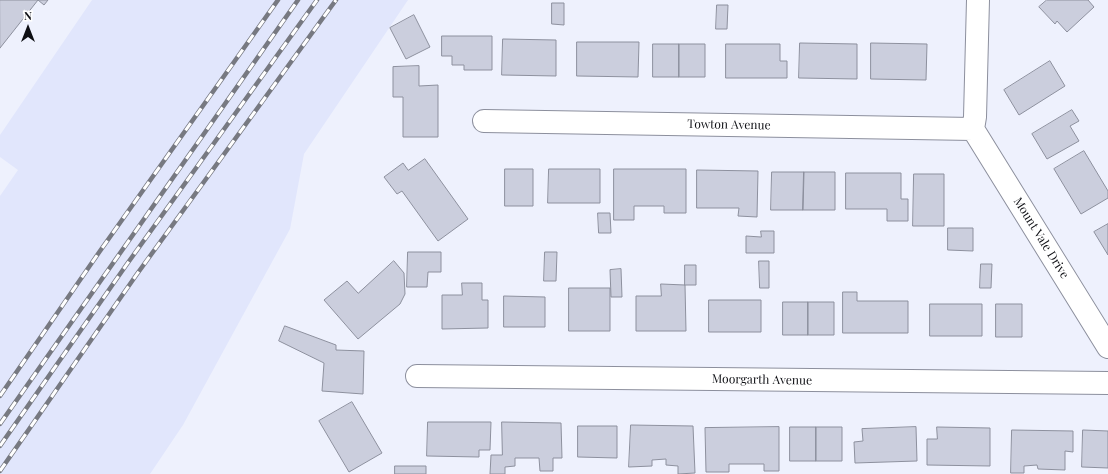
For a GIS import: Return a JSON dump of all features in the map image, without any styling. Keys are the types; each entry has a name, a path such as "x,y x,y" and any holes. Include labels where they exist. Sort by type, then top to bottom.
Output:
{"street":[{"path":"973,129 975,118 978,0"},
{"name":"Towton Avenue","path":"484,121 973,129"},
{"name":"Mount Vale Drive","path":"973,129 1108,347"},
{"name":"Moorgarth Avenue","path":"417,376 1108,384"}],"shaded area":[{"path":"92,0 408,0 304,154 290,229 183,425 150,474 0,474 0,196 18,170 0,157 0,135"}],"building":[{"path":"0,0 38,0 0,48"},
{"path":"38,0 48,0 44,5"},
{"path":"1047,0 1088,0 1094,7 1067,32 1057,21 1055,24 1039,7"},
{"path":"552,3 564,3 564,25 552,24"},
{"path":"717,5 728,5 727,29 716,29"},
{"path":"414,15 430,47 406,59 390,28"},
{"path":"442,36 492,36 492,70 464,70 464,65 452,65 452,56 442,56"},
{"path":"503,39 556,40 556,76 502,75"},
{"path":"577,42 639,42 638,77 577,76"},
{"path":"800,43 857,44 857,79 799,78"},
{"path":"871,43 927,44 926,80 871,79"},
{"path":"653,44 679,44 679,77 653,77"},
{"path":"679,44 705,44 705,77 679,77"},
{"path":"726,44 780,44 780,61 787,61 787,78 726,78"},
{"path":"1050,61 1065,86 1019,115 1004,90"},
{"path":"419,66 419,86 438,85 438,137 403,137 403,97 393,97 393,67"},
{"path":"1072,110 1079,121 1070,126 1079,141 1047,159 1032,134"},
{"path":"1084,151 1108,191 1108,198 1081,214 1054,169"},
{"path":"425,159 468,219 438,241 402,191 397,194 384,177 403,163 408,170"},
{"path":"505,169 533,169 533,206 505,206"},
{"path":"549,169 600,169 600,203 548,203"},
{"path":"614,169 686,169 686,213 664,213 664,206 634,206 634,220 614,220"},
{"path":"697,170 758,171 757,217 738,216 739,208 697,208"},
{"path":"772,172 804,172 803,210 771,210"},
{"path":"804,172 835,172 835,210 803,210"},
{"path":"846,173 901,173 901,199 908,199 908,221 887,221 887,209 846,209"},
{"path":"914,174 944,174 944,226 913,226"},
{"path":"598,213 610,213 611,233 599,233"},
{"path":"1108,224 1108,255 1094,232"},
{"path":"948,228 973,228 973,251 948,250"},
{"path":"761,231 774,231 774,253 746,253 746,236 761,237"},
{"path":"408,252 441,252 441,272 428,272 427,287 407,287"},
{"path":"545,252 557,252 556,281 544,281"},
{"path":"394,261 404,273 405,294 400,304 358,339 324,300 347,281 358,293"},
{"path":"759,261 769,261 769,288 760,288"},
{"path":"981,264 992,264 991,288 980,288"},
{"path":"685,265 696,265 696,285 685,285"},
{"path":"621,269 622,297 611,297 610,270"},
{"path":"462,283 482,283 482,300 488,300 488,328 442,329 442,295 462,295"},
{"path":"661,284 685,285 686,331 636,331 636,296 661,296"},
{"path":"569,288 610,288 610,331 569,331"},
{"path":"843,292 857,292 857,301 908,301 908,333 843,333"},
{"path":"504,296 545,297 545,327 504,327"},
{"path":"709,300 761,300 761,332 709,332"},
{"path":"783,302 808,302 808,335 783,335"},
{"path":"808,302 834,302 834,335 808,335"},
{"path":"930,304 982,304 982,336 930,336"},
{"path":"996,304 1022,304 1022,337 996,337"},
{"path":"285,326 336,345 336,350 364,351 363,394 322,391 324,363 279,341"},
{"path":"352,402 382,453 349,472 319,421"},
{"path":"428,422 491,422 490,450 479,450 479,457 427,456"},
{"path":"502,422 561,423 562,458 553,458 553,471 540,471 539,458 515,458 515,466 505,467 505,474 490,474 491,455 502,455"},
{"path":"631,425 693,426 695,473 678,474 678,466 666,465 666,459 652,460 652,466 629,467"},
{"path":"578,426 617,426 617,458 578,457"},
{"path":"779,427 779,471 764,471 764,464 729,464 729,472 706,472 705,428"},
{"path":"790,427 816,427 816,461 790,461"},
{"path":"816,427 842,427 842,461 816,461"},
{"path":"916,427 917,461 855,463 854,442 863,441 862,429"},
{"path":"937,427 990,428 990,466 927,465 927,439 937,439"},
{"path":"1012,430 1073,431 1073,452 1065,451 1065,470 1038,469 1037,465 1024,466 1024,473 1011,473"},
{"path":"1083,430 1108,431 1108,468 1082,467"},
{"path":"395,466 426,466 426,474 395,474"}],"railway":[{"path":"0,396 100,251 278,0"},
{"path":"0,424 298,0"},
{"path":"0,446 127,264 317,0"},
{"path":"0,471 137,274 336,0"}]}
